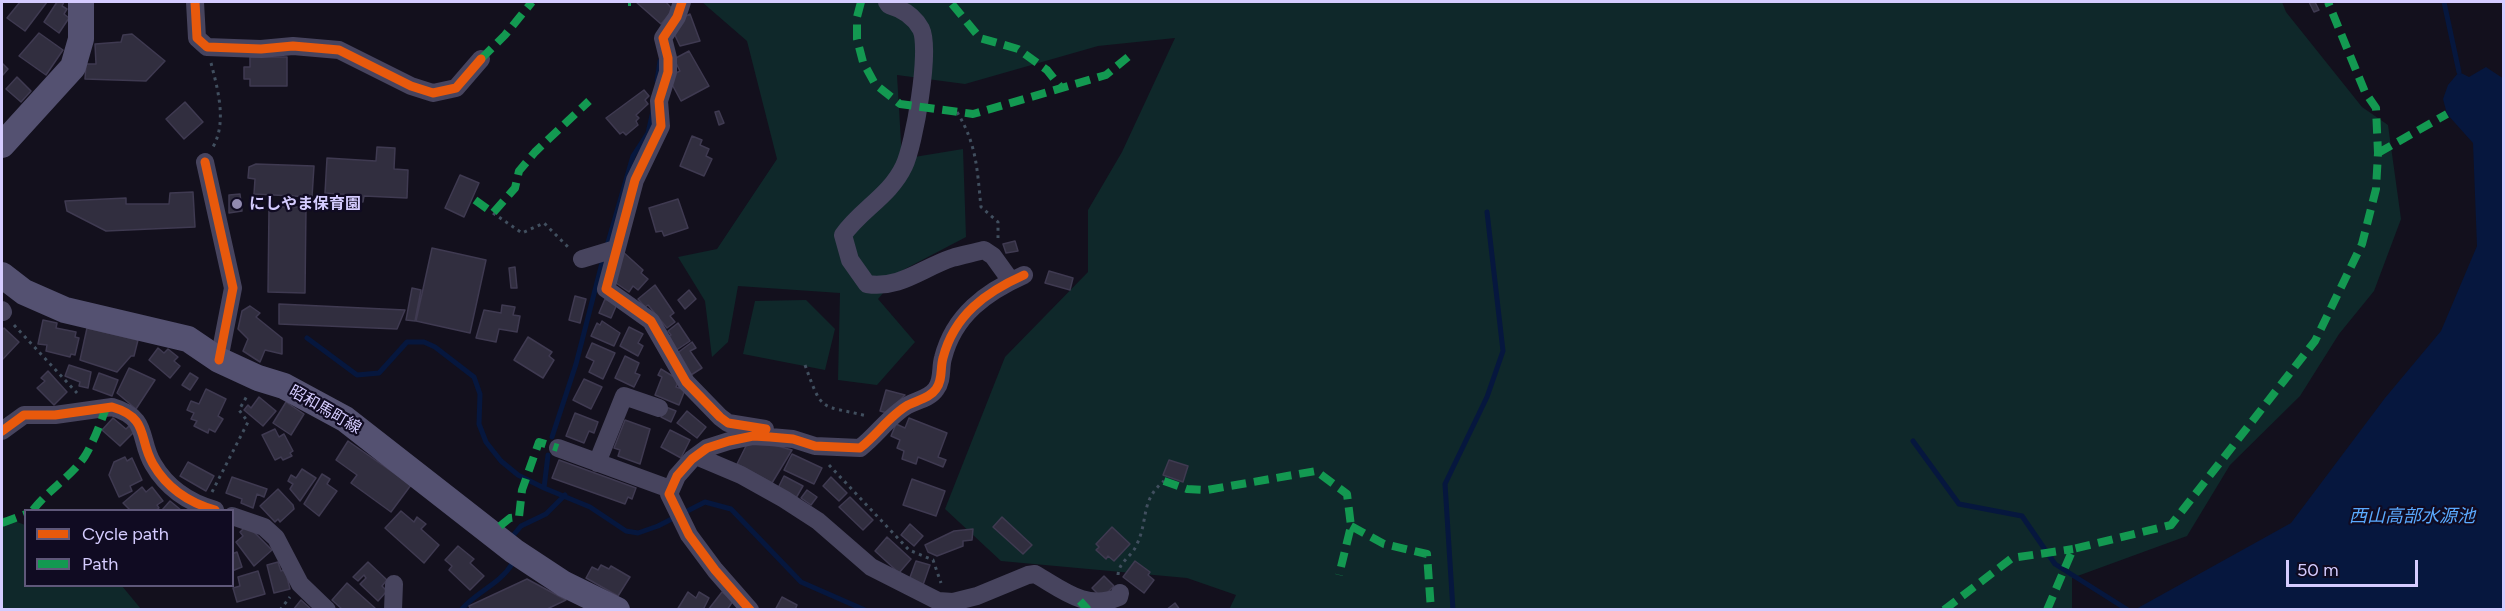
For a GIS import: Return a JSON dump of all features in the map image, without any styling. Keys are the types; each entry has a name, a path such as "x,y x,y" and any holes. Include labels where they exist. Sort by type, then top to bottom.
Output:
{"main road":[{"path":"2,145 73,67 81,39 81,2"},
{"name":"昭和馬町線","path":"2,275 24,292 65,310 188,339 219,360 258,378 284,386 345,419 514,551 564,584 617,609"}],"street":[{"path":"195,2 197,38 207,47 261,49 293,46 339,50 411,86 433,93 456,88 481,58"},
{"path":"682,2 677,17 663,38 668,58 668,72 659,101 661,126 635,180 606,289 651,321 686,382 728,423 778,431 815,446 860,448 909,404 935,391 940,383 943,358 952,333 964,316 987,294 1017,278 984,250 951,258 901,283 882,285 867,284 850,260 843,235 854,219 885,194 904,166 920,91 925,53 921,30 904,9 889,5 887,2"},
{"path":"205,162 233,288 219,360"},
{"path":"588,256 615,249"},
{"path":"597,463 624,396 659,408"},
{"path":"2,431 24,416 55,415 112,407 135,420 142,429 151,462 175,490 195,504 210,509"},
{"path":"750,609 715,570 680,516 670,489 677,476 707,448 753,436 793,439"},
{"path":"558,448 670,489"},
{"path":"696,456 741,475 784,499 818,521 879,573 926,597 947,602 977,596 1035,574 1080,601 1108,602 1119,597 1120,593"},
{"path":"234,517 264,527 276,538 300,584 327,609"},
{"path":"393,609 394,584"}],"path":[{"path":"205,162 218,138 221,116 207,47"},
{"path":"957,112 970,133 976,154 981,207 998,222 998,244"},
{"path":"493,213 522,233 544,223 588,256"},
{"path":"2,311 60,377 94,409"},
{"path":"805,364 818,400 831,409 889,422"},
{"path":"210,509 248,422 238,410 258,378"},
{"path":"815,446 820,457 842,476 889,531 909,550 933,560 947,602"},
{"path":"1120,593 1118,568 1138,543 1150,492 1164,481"}],"green space":[{"path":"702,2 2282,2 2286,12 2362,107 2388,125 2401,219 2374,291 2339,334 2300,396 2230,465 2187,536 2072,578 2072,610 1229,610 1236,595 1187,578 1001,561 945,509 1005,357 1088,272 1088,210 1122,152 1175,38 1098,46 965,84 897,75 902,159 963,149 966,237 903,270 878,299 915,342 877,385 838,380 840,293 738,286 728,342 712,357 705,301 678,257 717,249 777,159 747,41"},
{"path":"806,300 835,329 825,370 743,354 755,301"},
{"path":"2,516 24,525 24,587 123,587 141,609 2,609"}],"water":[{"name":"西山高部水源池","path":"2486,67 2504,79 2503,609 2136,609 2291,523 2385,398 2441,331 2477,246 2473,143 2447,114 2443,99 2448,85 2459,72 2469,77"}],"building":[{"path":"20,2 47,2 25,31 7,18"},
{"path":"57,2 64,2 62,6 67,9 64,14 69,18 59,33 44,22"},
{"path":"636,2 666,2 673,10 661,24"},
{"path":"2309,2 2315,2 2319,10 2314,12"},
{"path":"690,14 700,41 680,46 672,29 680,19"},
{"path":"39,33 63,50 46,75 19,56"},
{"path":"132,34 165,61 146,81 85,79 86,64 96,64 95,44 121,42 123,35"},
{"path":"689,51 709,86 681,101 668,77 680,71 674,59"},
{"path":"250,57 287,57 287,86 250,86 250,79 244,79 244,67 250,67"},
{"path":"2,63 8,69 2,76"},
{"path":"17,77 31,91 21,102 6,89"},
{"path":"644,90 649,96 645,100 648,104 636,115 639,118 636,121 638,125 626,135 623,132 620,134 606,118"},
{"path":"185,102 203,122 184,139 166,119"},
{"path":"719,111 724,123 719,125 715,112"},
{"path":"692,136 702,140 700,145 709,149 706,156 712,159 704,176 680,166"},
{"path":"377,147 395,148 394,169 408,170 407,198 364,196 363,202 351,201 351,195 325,193 327,158 376,161"},
{"path":"256,164 314,166 312,197 254,194 255,179 248,178 249,167"},
{"path":"460,175 479,183 464,217 445,208"},
{"path":"193,192 195,227 106,231 67,211 65,201 126,198 126,204 169,204 170,193"},
{"path":"240,194 242,211 229,213 229,195"},
{"path":"678,199 688,228 664,236 662,231 656,232 649,208"},
{"path":"269,207 306,207 305,293 268,292"},
{"path":"1015,241 1018,251 1006,253 1003,244"},
{"path":"432,248 486,260 470,333 416,321"},
{"path":"622,251 643,270 641,273 648,279 638,290 633,286 629,292 613,281"},
{"path":"515,267 517,288 511,288 509,268"},
{"path":"1049,271 1073,278 1070,290 1045,283"},
{"path":"655,285 674,313 670,316 675,322 667,328 648,305 645,307 638,299"},
{"path":"412,288 421,290 415,321 406,320"},
{"path":"689,290 696,299 685,309 678,300"},
{"path":"575,296 586,299 580,323 569,320"},
{"path":"605,299 617,304 611,318 599,313"},
{"path":"279,304 405,310 397,329 279,324"},
{"path":"502,305 515,307 513,315 520,316 517,332 499,329 496,342 476,338 484,310 501,313"},
{"path":"250,306 260,313 256,317 282,338 282,354 265,350 260,362 243,351 248,339 238,329 242,311"},
{"path":"43,320 57,323 56,328 76,332 75,337 79,338 75,355 71,354 70,357 46,351 47,345 38,344"},
{"path":"602,321 620,333 614,346 591,336 597,323 600,325"},
{"path":"678,323 690,341 675,351 666,338 671,335 668,331"},
{"path":"629,327 643,334 638,343 643,346 638,356 620,346"},
{"path":"4,328 19,342 2,360 2,330"},
{"path":"87,328 138,340 134,356 131,356 117,372 80,360"},
{"path":"528,337 552,352 549,356 554,360 543,378 514,360"},
{"path":"692,342 696,348 690,351 702,368 691,375 676,354"},
{"path":"592,343 615,353 603,379 589,372 594,361 586,357"},
{"path":"158,348 164,353 168,349 178,357 174,361 180,366 170,378 149,360"},
{"path":"625,356 639,363 635,373 640,375 634,387 615,378"},
{"path":"69,365 91,372 88,388 79,386 80,382 65,376"},
{"path":"129,368 155,380 136,409 117,393"},
{"path":"661,369 679,380 676,387 685,390 679,405 655,395 662,377 658,375"},
{"path":"48,371 67,392 54,405 37,388 45,381 41,378"},
{"path":"99,373 118,380 112,396 93,389"},
{"path":"190,373 198,378 190,390 182,385"},
{"path":"584,379 602,387 591,409 573,400"},
{"path":"206,389 226,399 218,416 223,419 215,432 209,429 208,433 194,426 197,421 191,419 194,413 187,410 191,401 199,404"},
{"path":"886,390 905,395 887,413 880,411"},
{"path":"259,397 276,411 263,426 244,410 248,405 251,408"},
{"path":"286,402 304,414 291,435 273,423"},
{"path":"666,407 676,411 671,422 661,417"},
{"path":"687,411 706,427 697,438 677,423"},
{"path":"575,413 598,422 594,433 589,431 584,443 566,436"},
{"path":"113,418 126,429 129,426 135,431 120,446 102,430"},
{"path":"909,418 947,433 938,457 946,460 943,467 918,457 916,464 902,459 904,451 897,448 900,440 891,436 896,424 905,428"},
{"path":"625,420 650,429 640,464 618,456 620,450 614,448"},
{"path":"275,429 279,437 284,434 293,451 290,453 292,456 283,460 281,457 275,460 262,435"},
{"path":"670,430 690,440 681,458 661,447"},
{"path":"348,441 411,485 391,512 351,483 357,475 336,460"},
{"path":"747,444 774,445 792,450 772,483 737,464"},
{"path":"792,454 822,468 814,484 784,470"},
{"path":"125,457 127,461 132,458 142,480 130,486 132,491 119,497 109,475 114,462"},
{"path":"559,460 636,488 632,499 628,497 625,504 552,478"},
{"path":"1169,460 1188,466 1183,482 1163,475"},
{"path":"188,462 214,476 206,491 180,476"},
{"path":"302,469 316,478 300,501 290,489 293,484 288,481 291,475 296,478"},
{"path":"322,474 330,479 327,484 337,491 319,516 304,504"},
{"path":"784,476 803,486 796,498 778,488"},
{"path":"232,477 267,489 264,497 257,494 253,508 241,503 242,499 226,493"},
{"path":"831,477 847,493 839,501 823,486"},
{"path":"912,479 945,491 936,516 903,505"},
{"path":"142,487 146,492 152,487 163,501 157,505 158,509 129,509 123,503"},
{"path":"278,489 294,509 280,522 278,519 275,522 260,506"},
{"path":"807,490 817,497 811,505 801,498"},
{"path":"850,497 873,520 863,530 839,507"},
{"path":"170,501 180,509 163,509"},
{"path":"401,511 414,522 417,517 426,524 421,529 439,545 424,563 385,528"},
{"path":"1002,517 1032,545 1023,554 993,527"},
{"path":"910,524 923,536 914,546 901,535"},
{"path":"247,525 272,550 254,566 236,542 243,536 240,532"},
{"path":"1112,527 1130,544 1114,561 1108,556 1106,559 1096,550 1099,547 1096,544"},
{"path":"973,529 972,540 963,541 963,546 937,556 928,552 925,545 954,531"},
{"path":"887,537 911,559 899,573 875,551"},
{"path":"458,546 474,559 470,563 484,576 470,590 449,570 452,566 445,560"},
{"path":"237,552 242,567 234,570 234,553"},
{"path":"916,561 930,565 923,585 909,580"},
{"path":"1135,561 1150,572 1148,575 1154,580 1144,593 1123,577"},
{"path":"278,562 281,571 285,569 290,589 274,593 267,565"},
{"path":"368,562 387,580 382,586 387,591 378,601 360,584 366,578 364,575 358,581 353,577"},
{"path":"601,565 609,569 611,566 630,577 618,596 586,578 592,567 598,570"},
{"path":"258,571 265,594 237,602 233,588 240,586 238,577"},
{"path":"1104,576 1114,586 1102,598 1092,588"},
{"path":"527,579 566,600 545,610 471,610 469,606"},
{"path":"347,583 375,608 374,610 343,610 332,600"},
{"path":"688,592 696,598 699,592 709,598 703,610 677,610"},
{"path":"722,592 733,601 727,610 708,610"},
{"path":"782,597 797,605 795,610 775,610"},
{"path":"301,600 312,610 293,610"},
{"path":"1175,603 1180,610 1166,610"}],"waterway":[{"path":"2444,2 2459,72"},
{"path":"657,81 660,61"},
{"path":"607,246 633,156 648,133 653,111"},
{"path":"1453,610 1445,484 1487,397 1503,351 1487,212"},
{"path":"552,437 576,364 604,255"},
{"path":"307,338 357,375 379,373 407,342 424,342 435,347 474,377 480,394 479,424 486,442 501,461 518,475 590,507 626,531 638,533 658,526 705,502 731,509 801,582 865,610"},
{"path":"1913,441 1959,504 2022,516 2055,564 2128,610"},
{"path":"544,488 548,455"},
{"path":"511,538 521,526 546,514 565,495"},
{"path":"461,610 501,577 512,564"}],"marked path":[{"path":"481,59 505,35 532,2"},
{"path":"861,2 857,17 857,39 863,62 875,84 900,104 973,114 1106,75 1128,57"},
{"path":"2047,610 2073,549 2171,525 2315,341 2362,244 2376,189 2378,153 2376,108 2365,92 2328,2"},
{"path":"952,4 980,38 1018,49 1047,70 1062,89"},
{"path":"475,200 493,213 515,188 519,171 535,152 589,101"},
{"path":"2378,153 2447,114"},
{"path":"34,509 85,456 106,408"},
{"path":"500,526 510,518 519,517 522,490 539,442 558,448"},
{"path":"1164,481 1187,489 1207,490 1316,471 1347,494 1351,526 1339,575"},
{"path":"2,523 24,515"},
{"path":"1351,526 1384,544 1427,554 1431,610"},
{"path":"1944,610 2012,558 2073,549"},
{"path":"1080,601 1088,610"}],"cycle path":[{"path":"195,2 197,38 207,47 261,49 293,46 339,50 411,86 433,93 456,88 481,59"},
{"path":"682,2 677,17 663,38 668,58 668,72 659,101 661,126 635,180 606,289 651,321 686,382 720,417 728,423 766,429"},
{"path":"205,162 233,288 219,360"},
{"path":"750,610 715,570 689,535 669,494 677,476 692,459 707,448 753,436 793,439 815,446 860,448 901,409 927,397 936,389 940,382 942,362 948,343 963,317 985,297 1024,275"},
{"path":"2,431 24,415 55,415 112,407 124,412 138,423 148,455 165,480 188,499 212,509"}],"place":[{"name":"にしやま保育園","path":"237,204"}]}
